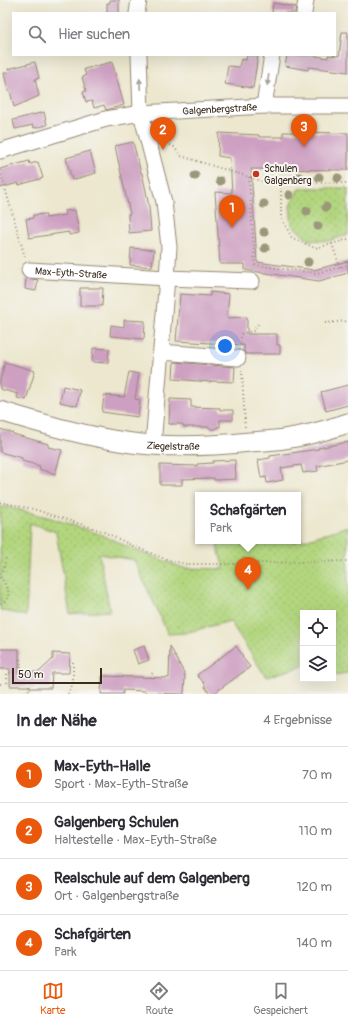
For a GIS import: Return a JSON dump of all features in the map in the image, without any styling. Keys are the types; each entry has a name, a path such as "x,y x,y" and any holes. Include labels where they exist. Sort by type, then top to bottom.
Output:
{"main road":[{"name":"Ziegelstraße","path":"0,411 77,433 153,445 208,446 276,440 310,435 348,423"}],"street":[{"path":"137,12 139,0"},
{"path":"304,12 306,0"},
{"path":"139,56 141,113 164,202 169,247 153,445"},
{"path":"264,106 272,56"},
{"name":"Galgenbergstraße","path":"0,151 106,119 141,113 264,106 348,106"},
{"name":"Max-Eyth-Straße","path":"29,270 167,278 252,280"},
{"path":"161,352 241,357"}],"path":[{"path":"149,142 163,141 174,147 181,156 265,182 348,183"},
{"name":"Max-Eyth-Straße","path":"0,172 29,270"},
{"path":"249,177 255,265 317,273 348,265"},
{"path":"280,182 281,217 292,238 315,248 348,239"},
{"path":"332,244 340,267"},
{"path":"326,323 348,321"},
{"path":"245,443 241,334 253,331 258,324"},
{"path":"0,502 33,509 102,531 165,559 186,564 348,561"},
{"path":"0,604 6,600 9,593 0,576 4,568 6,557"},
{"path":"0,684 7,684 7,673 22,672 20,659"},
{"path":"68,694 73,683 73,660"},
{"path":"150,677 150,675 155,672"},
{"path":"28,694 29,685"}],"green space":[{"path":"299,188 348,188 348,235 328,241 308,240 292,225 290,206"},
{"path":"0,507 8,507 51,518 102,535 135,550 184,568 224,569 217,544 301,544 301,537 302,541 348,526 348,673 336,675 336,610 300,610 300,667 266,677 230,621 185,633 168,634 134,560 99,554 110,611 70,614 56,532 30,523 26,616 0,610"}],"building":[{"path":"110,0 119,0 119,12 107,12 107,3 110,3"},
{"path":"273,3 296,7 295,12 272,12"},
{"path":"342,32 348,32 348,72 309,67 308,70 285,66 287,56 316,56 328,58 328,56 339,56"},
{"path":"247,56 258,56 253,88 225,84 228,66 239,67 241,59 246,60"},
{"path":"35,62 39,78 35,79 39,96 14,107 10,91 8,91 4,73 9,72 8,69"},
{"path":"112,62 124,105 106,110 104,105 94,108 92,101 86,102 83,92 86,91 82,77 86,76 84,69"},
{"path":"44,112 47,125 34,128 33,125 15,129 13,120"},
{"path":"283,132 348,133 348,170 251,169 257,262 314,270 348,261 348,273 319,281 245,270 245,264 220,264 215,192 232,193 230,158 218,156 219,133 259,135 259,137 283,137"},
{"path":"133,142 146,191 151,231 129,233 128,214 130,214 115,146"},
{"path":"90,151 96,173 72,180 66,158"},
{"path":"29,161 30,164 38,162 43,178 19,185 18,183 0,188 0,169"},
{"path":"75,210 79,233 69,235 69,232 29,238 26,219 33,218 33,215 45,214 46,218 66,215 65,211"},
{"path":"131,248 154,250 152,267 130,265"},
{"path":"26,278 38,280 36,291 25,289"},
{"path":"80,288 103,288 102,306 80,306"},
{"path":"210,292 229,294 227,318 247,317 247,334 277,334 277,345 280,345 280,354 246,354 244,352 244,345 176,341 180,294 210,296"},
{"path":"124,320 145,321 144,339 110,336 111,325 124,327"},
{"path":"93,348 109,349 108,363 92,362"},
{"path":"5,362 35,371 26,400 17,398 18,394 0,389 0,381"},
{"path":"174,362 235,367 234,382 173,379"},
{"path":"129,372 139,374 135,399 140,400 138,417 102,412 104,395 124,397"},
{"path":"348,385 348,405 326,411 321,392"},
{"path":"63,386 80,390 77,406 60,402"},
{"path":"170,399 191,400 191,407 233,410 233,420 220,420 220,427 215,429 211,429 209,427 184,427 182,424 169,424"},
{"path":"0,429 48,444 48,447 62,450 55,474 39,469 40,466 22,461 22,458 0,452"},
{"path":"348,442 348,460 317,466 318,471 303,473 301,465 281,468 283,480 267,483 266,477 261,478 258,460 270,458 270,456 319,449 318,448"},
{"path":"235,460 236,479 182,479 182,485 160,485 160,465 197,466 197,464 213,463 213,461"},
{"path":"144,646 149,660 138,664 133,650"},
{"path":"170,646 185,675 184,694 146,693 145,691 123,690 123,694 101,694 102,676 169,678"},
{"path":"236,646 250,667 213,694 210,694 205,687 205,684 197,675"},
{"path":"0,649 19,649 19,672 39,672 53,659 53,653 70,654 69,673 52,673 51,688 10,686 10,669 0,669"}],"place":[{"name":"Realschule auf dem Galgenberg","path":"304,147"},
{"name":"Galgenberg Schulen","path":"163,150"},
{"name":"Schulen Galgenberg","path":"256,174"},
{"name":"Max-Eyth-Halle","path":"232,228"},
{"name":"Schafgärten","path":"248,590"}]}
